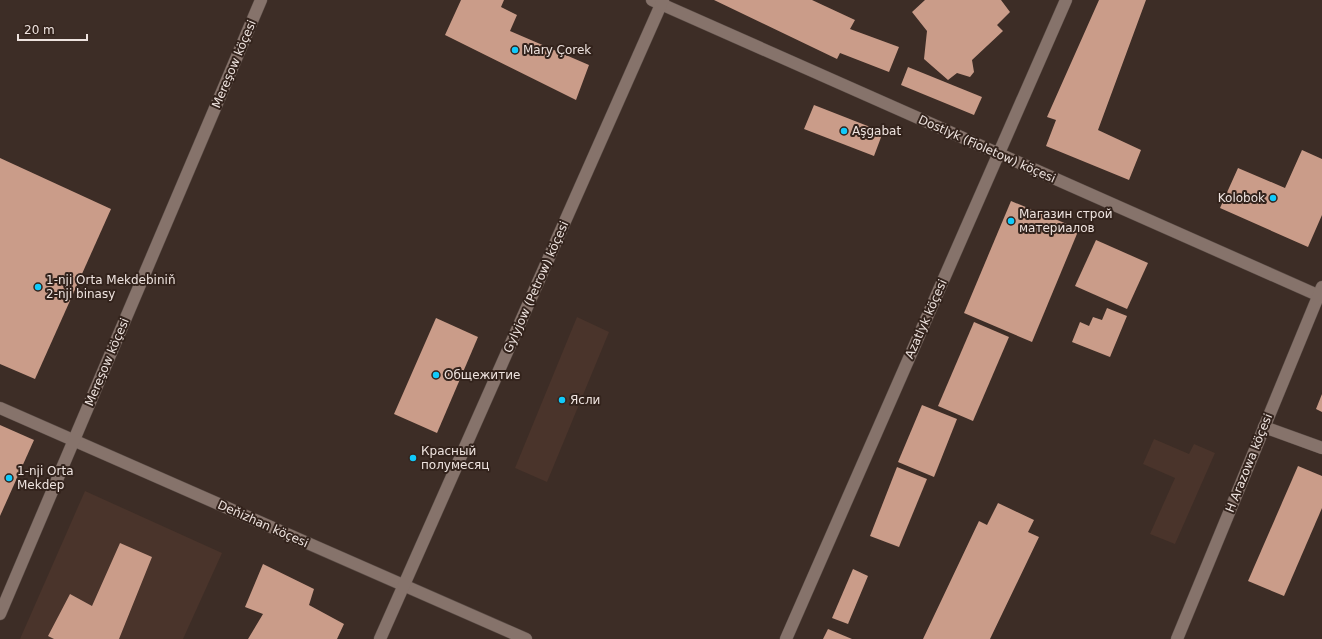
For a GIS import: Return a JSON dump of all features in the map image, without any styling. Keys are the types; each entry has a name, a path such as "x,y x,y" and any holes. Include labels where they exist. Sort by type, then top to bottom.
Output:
{"street":[{"name":"Mereşow köçesi","path":"0,614 261,0"},
{"name":"Azatlyk köçesi","path":"786,639 1066,0"},
{"name":"Dostlyk (Fioletow) köçesi","path":"659,1 998,154 1321,293"},
{"name":"Gylyjow (Petrow) köçesi","path":"380,639 659,1"},
{"name":"H Arazowa köçesi","path":"1177,639 1321,293"},
{"name":"Deňizhan köçesi","path":"0,408 526,639"},
{"path":"1264,427 1322,448"}],"shaded area":[{"name":"Ясли","path":"577,317 609,332 547,482 515,468"},
{"path":"1154,439 1189,454 1194,444 1215,453 1175,544 1150,534 1175,478 1143,464"},
{"path":"85,491 222,553 183,639 20,639"}],"building":[{"name":"Mary Çorek","path":"461,0 504,0 501,7 517,15 510,31 589,65 576,100 445,35"},
{"path":"714,0 812,0 855,20 850,29 899,47 889,72 840,53 837,59"},
{"path":"925,0 1001,0 1010,12 997,25 1003,31 972,60 974,72 970,77 957,73 948,80 924,59 927,31 912,12"},
{"path":"1099,0 1146,0 1098,130 1141,150 1129,180 1046,146 1056,120 1047,117"},
{"path":"908,67 982,97 974,115 901,85"},
{"name":"Aşgabat","path":"814,105 883,132 874,156 804,129"},
{"name":"Kolobok","path":"1302,150 1322,159 1322,215 1308,247 1220,208 1238,168 1285,188"},
{"name":"1-nji Orta Mekdebiniň 2-nji binasy","path":"0,158 111,209 35,379 0,364"},
{"path":"1011,201 1079,229 1032,342 964,313"},
{"path":"1096,240 1148,263 1127,309 1075,286"},
{"path":"1107,308 1127,316 1110,357 1072,342 1080,322 1089,326 1093,317 1102,320"},
{"name":"Общежитие","path":"436,318 478,337 437,433 394,414"},
{"path":"974,322 1009,337 973,421 938,406"},
{"path":"1322,394 1322,412 1316,409"},
{"path":"922,405 957,419 934,477 898,462"},
{"name":"1-nji Orta Mekdep","path":"0,425 34,440 0,516"},
{"path":"1298,466 1322,476 1322,508 1284,596 1248,581"},
{"path":"897,467 927,479 899,547 870,536"},
{"path":"998,503 1034,520 1028,532 1039,537 990,639 923,639 979,521 987,525"},
{"path":"120,543 152,557 119,639 54,639 48,636 70,594 92,606"},
{"path":"263,564 314,589 309,605 344,624 337,639 248,639 263,614 245,607"},
{"path":"853,569 868,576 848,624 832,618"},
{"path":"828,629 852,639 823,639"}],"place":[{"name":"Mary Çorek","path":"515,50"},
{"name":"Aşgabat","path":"844,131"},
{"name":"Kolobok","path":"1273,198"},
{"name":"Магазин строй материалов","path":"1011,221"},
{"name":"1-nji Orta Mekdebiniň 2-nji binasy","path":"38,287"},
{"name":"Общежитие","path":"436,375"},
{"name":"Ясли","path":"562,400"},
{"name":"Красный полумесяц","path":"413,458"},
{"name":"1-nji Orta Mekdep","path":"9,478"}]}
